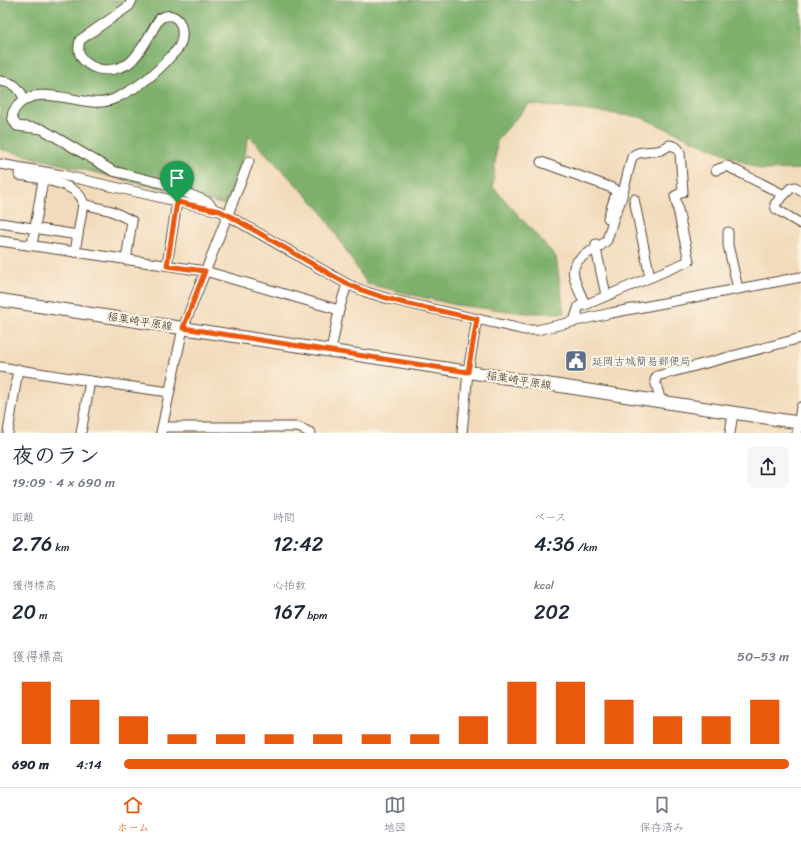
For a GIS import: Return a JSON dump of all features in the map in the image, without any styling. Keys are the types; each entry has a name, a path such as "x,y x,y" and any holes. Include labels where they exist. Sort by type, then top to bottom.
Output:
{"main road":[{"name":"稲葉崎平原線","path":"0,300 733,413 799,427"}],"street":[{"path":"132,0 128,6 80,40 78,53 84,61 92,67 98,69 111,70 127,65 137,55 160,18 164,16 171,16 180,21 182,38 179,48 157,71 143,83 115,98 104,102 91,102 48,95 34,96 20,103 13,112 14,122 17,126 42,129 113,171 165,184 208,202 215,210"},
{"path":"0,81 16,86 20,90 25,100"},
{"path":"574,321 579,306 585,305 689,261 675,196 683,192 680,153 678,148 669,145 661,150 647,151 635,154 632,157 622,200 614,217 607,240 596,249 580,257 573,266 572,272 585,305"},
{"path":"249,161 183,328 162,430 297,430 311,433"},
{"path":"541,162 615,189 616,193 602,237 596,243 606,296"},
{"path":"0,164 62,175 215,210 228,215 347,284 366,292 389,299 525,330 537,330 574,321 801,277"},
{"path":"716,170 729,166 784,195"},
{"path":"20,168 19,175 66,185 79,196 83,204 75,252"},
{"path":"32,246 43,180"},
{"path":"801,191 795,187 791,188 775,204 776,209 801,224"},
{"path":"634,199 650,277"},
{"path":"167,266 177,202"},
{"path":"83,204 112,211 132,220 126,260"},
{"path":"0,223 78,235"},
{"path":"728,232 728,245 738,289"},
{"path":"0,241 205,271 339,310"},
{"path":"331,351 339,310 347,284"},
{"path":"462,433 468,372 477,319"},
{"path":"661,402 655,380 657,376 801,338"},
{"path":"0,367 169,392"},
{"path":"8,433 18,369"},
{"path":"81,433 90,381"},
{"path":"799,427 801,407"},
{"path":"730,433 733,413"}],"green space":[{"path":"0,0 801,0 801,169 762,170 640,117 529,104 497,140 493,187 556,257 564,313 527,313 456,305 367,284 320,209 249,136 230,206 0,149"}],"place":[{"name":"延岡古城簡易郵便局","path":"576,361"}],"route":[{"path":"177,202 220,211 347,284 366,292 389,299 477,319 468,372 183,328 205,271 167,266 177,202"}]}
